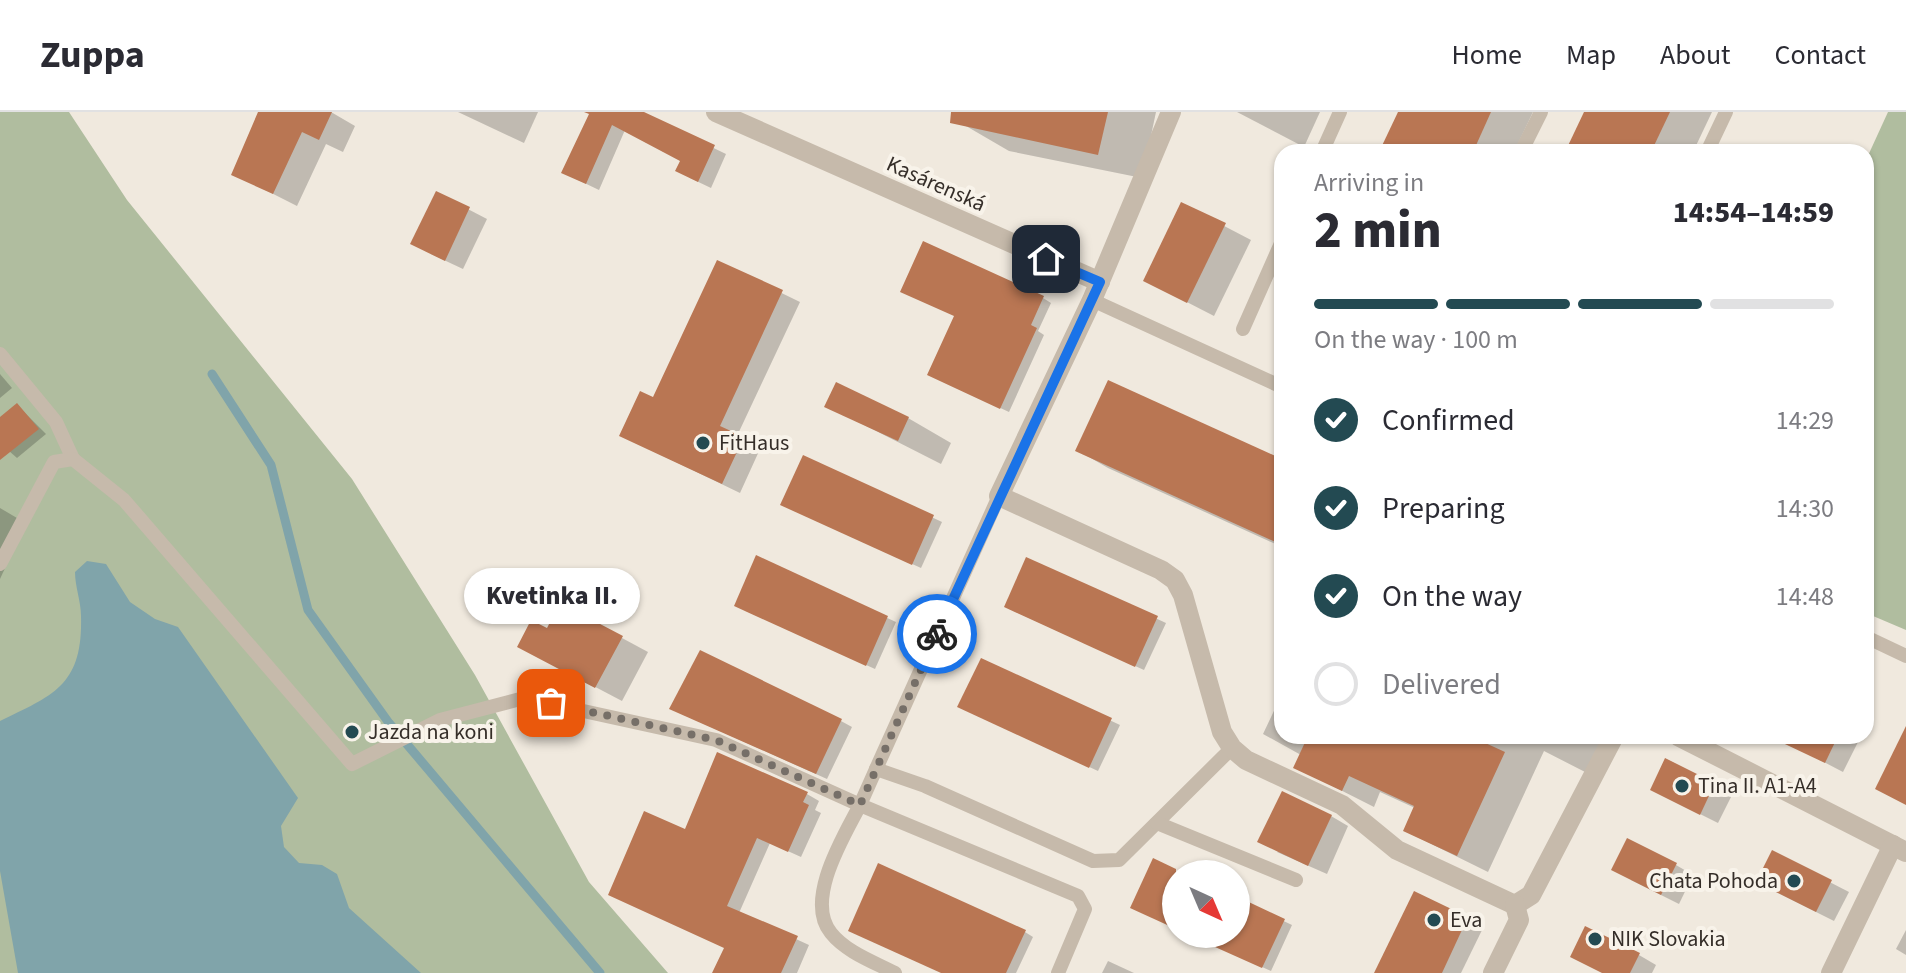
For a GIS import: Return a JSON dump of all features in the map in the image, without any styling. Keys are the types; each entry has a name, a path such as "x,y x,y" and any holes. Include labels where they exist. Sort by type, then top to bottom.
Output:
{"street":[{"name":"Kasárenská","path":"716,112 1096,291"},
{"path":"1171,112 1096,291 999,496 1161,570 1175,580 1183,595 1222,732 1232,748 1246,760 1342,805 1397,850 1515,905"},
{"path":"1515,905 1531,895 1610,744"},
{"path":"1694,744 1899,848 1831,973"},
{"path":"1493,973 1519,920 1515,905"}],"lane":[{"path":"1326,144 1340,112"},
{"path":"1525,144 1541,112"},
{"path":"1711,144 1726,112"},
{"path":"1243,329 1274,259"},
{"path":"1096,291 1274,383"},
{"path":"0,354 56,422 73,459 124,500 352,764 440,720 524,698 716,740 860,805 1078,896 1085,909 1058,973"},
{"path":"0,564 54,462 73,459"},
{"path":"895,973 855,953 830,933 822,911 829,866 860,805 999,496"},
{"path":"1874,641 1906,656"},
{"path":"876,769 925,786 1093,861 1119,860 1232,748"},
{"path":"1157,823 1296,880"}],"green space":[{"path":"0,112 69,112 127,200 352,479 475,675 589,882 668,973 0,973"},
{"path":"1888,112 1906,112 1906,630 1874,616 1873,144"}],"water":[{"path":"87,561 106,564 130,602 155,619 178,627 298,798 281,826 284,847 299,863 322,865 337,874 349,908 421,973 18,973 0,871 0,721 50,695 70,673 77,658 80,639 81,610 75,572"}],"building":[{"path":"258,112 332,112 319,140 302,132 273,194 231,175"},
{"path":"584,112 644,112 715,145 698,182 675,171 680,161 612,125 586,184 561,173 589,114"},
{"path":"951,112 1108,112 1098,155 950,123"},
{"path":"1398,112 1491,112 1477,144 1383,144"},
{"path":"1584,112 1670,112 1655,144 1569,144"},
{"path":"436,191 470,207 445,261 410,244"},
{"path":"1181,202 1226,223 1187,303 1143,281"},
{"path":"923,241 1044,296 1031,325 1037,328 1000,409 927,375 954,316 900,292"},
{"path":"717,260 783,290 720,426 744,437 722,484 619,436 640,391 653,397"},
{"path":"1108,380 1274,455 1274,541 1075,451"},
{"path":"836,382 909,417 898,441 824,407"},
{"path":"17,403 39,429 0,460 0,417"},
{"path":"803,455 934,515 912,565 780,505"},
{"path":"756,555 888,616 866,666 734,606"},
{"path":"1026,557 1158,616 1135,667 1004,607"},
{"path":"560,603 623,636 595,688 517,647 531,620 547,628"},
{"path":"700,650 842,719 816,774 669,709"},
{"path":"981,658 1112,718 1089,768 957,707"},
{"path":"1906,726 1906,805 1875,789"},
{"path":"1304,744 1488,744 1505,752 1457,856 1403,831 1414,806 1349,776 1342,791 1293,768"},
{"path":"1785,744 1834,744 1825,763"},
{"path":"717,752 808,792 803,802 809,805 788,852 757,838 727,906 798,936 781,973 712,973 724,948 608,895 644,811 685,829"},
{"name":"Tina II. A1-A4","path":"1665,758 1715,783 1700,815 1650,790"},
{"path":"1282,791 1332,815 1308,866 1257,842"},
{"path":"1627,838 1677,863 1661,895 1611,870"},
{"name":"Chata Pohoda","path":"1772,850 1832,880 1816,912 1756,882"},
{"path":"1153,858 1162,862 1162,923 1130,908"},
{"path":"878,863 1026,930 1006,973 941,973 848,931"},
{"path":"1414,891 1468,917 1442,973 1374,973"},
{"path":"1250,903 1285,919 1262,968 1217,948 1250,948"},
{"name":"NIK Slovakia","path":"1585,926 1640,953 1630,973 1602,973 1570,957"}],"waterway":[{"path":"212,374 271,465 308,610 389,723 600,973"}],"way so far":[{"path":"551,703 716,740 860,805 937,634"}],"place":[{"name":"FitHaus","path":"703,443"},
{"name":"Kvetinka II.","path":"551,703"},
{"name":"Jazda na koni","path":"352,732"},
{"name":"Tina II. A1-A4","path":"1682,786"},
{"name":"Chata Pohoda","path":"1794,881"},
{"name":"Eva","path":"1434,920"},
{"name":"NIK Slovakia","path":"1595,939"}],"route":[{"path":"937,634 1100,282 1046,259"}]}
